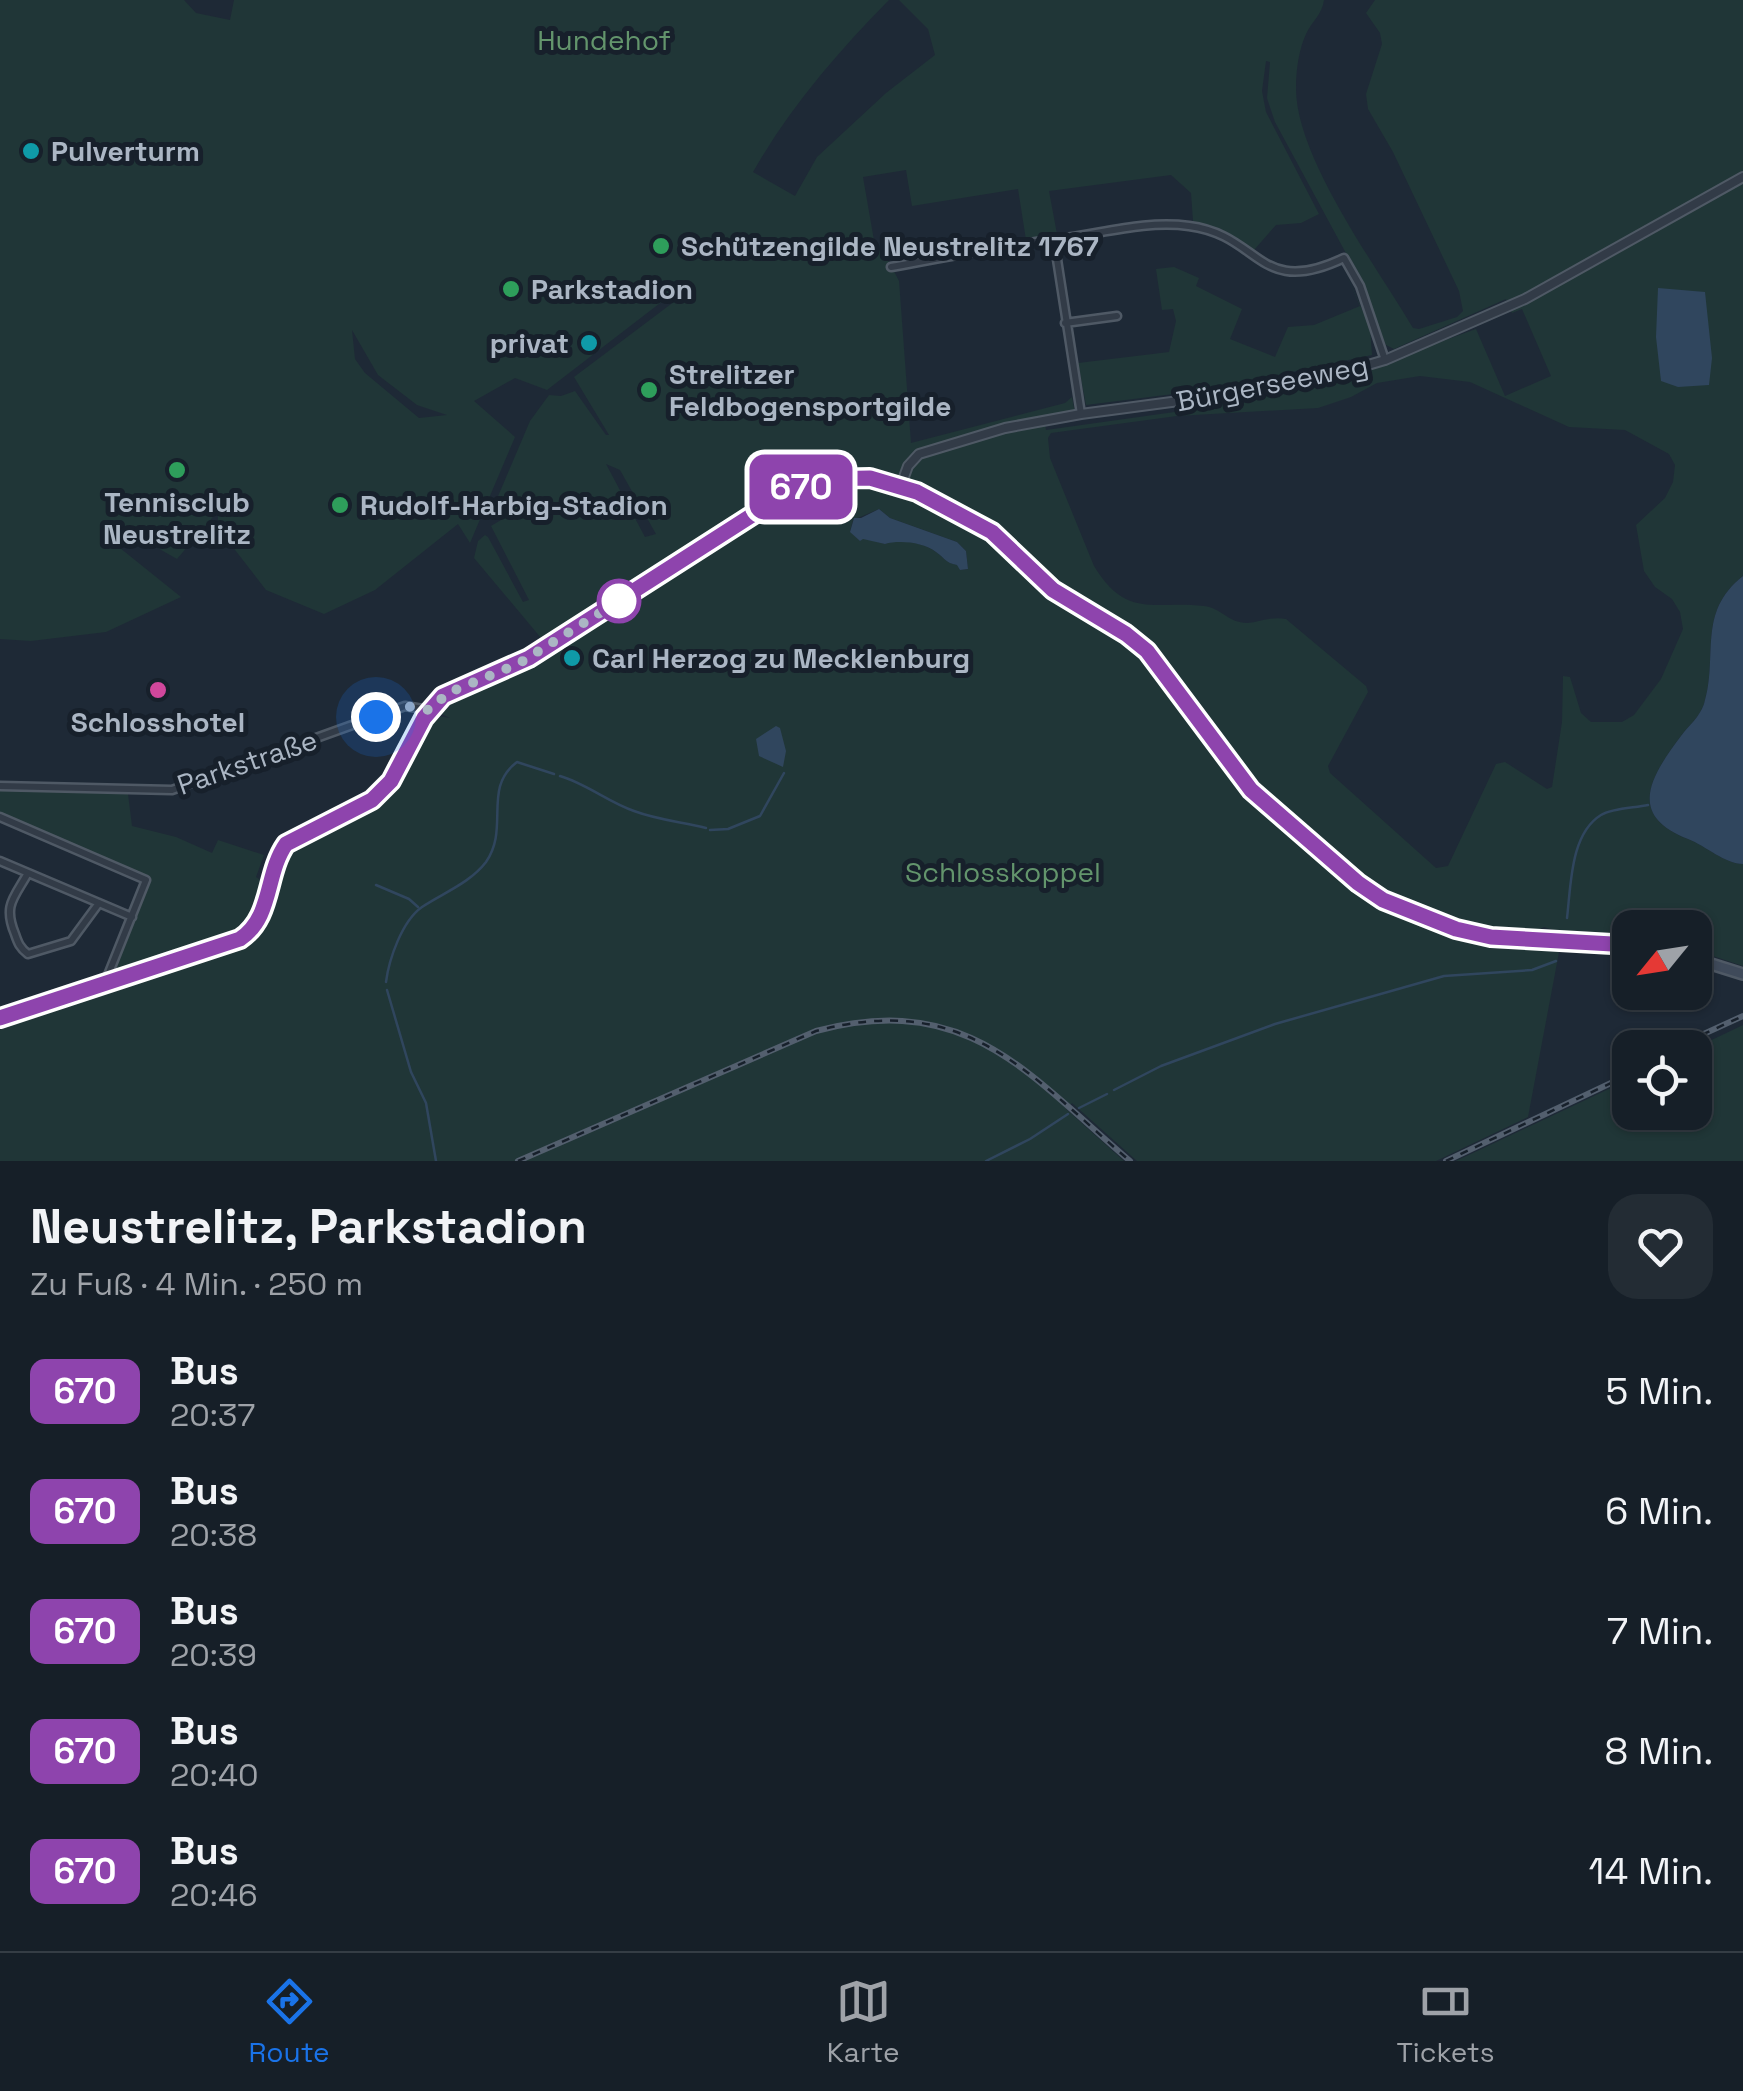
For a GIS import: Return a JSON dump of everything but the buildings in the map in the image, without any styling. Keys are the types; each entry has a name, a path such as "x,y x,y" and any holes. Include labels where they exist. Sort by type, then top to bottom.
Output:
{"main road":[{"path":"0,1018 227,944 253,929 262,915 278,857 286,844 372,800 400,766 429,710 448,693 529,658 790,492 823,479 848,476 901,485 992,532 1064,598 1133,638 1154,659 1251,790 1374,894 1426,918 1479,934 1612,944"},
{"path":"1712,964 1743,974"}],"street":[{"name":"Bürgerseeweg","path":"901,485 912,459 926,451 1018,425 1262,390 1384,360 1538,292 1743,176"},
{"path":"891,267 1127,228 1184,225 1225,237 1282,271 1314,271 1344,258 1360,286 1384,360"},
{"path":"1054,240 1081,414"},
{"path":"1065,323 1117,316"},
{"name":"Parkstraße","path":"0,786 172,790 405,706 429,710"},
{"path":"0,817 146,880 108,983"},
{"path":"0,861 132,917"},
{"path":"28,873 7,916 20,948 28,954 70,941 99,903"}],"green space":[{"name":"Hundehof","path":"0,0 184,0 196,13 230,20 234,0 889,0 815,81 753,172 795,196 817,157 886,93 935,55 928,29 899,0 1324,0 1300,53 1296,87 1299,115 1323,178 1341,211 1413,328 1419,329 1457,317 1463,311 1459,291 1393,152 1368,109 1366,94 1382,44 1380,33 1366,13 1375,0 1743,0 1743,576 1728,590 1714,620 1702,709 1670,751 1650,794 1657,818 1669,829 1722,858 1743,864 1743,966 1712,956 1712,910 1612,910 1612,936 1566,934 1544,927 1531,934 1480,929 1428,912 1378,889 1255,786 1143,639 1068,594 1012,540 976,513 896,475 849,467 799,481 547,640 541,638 474,558 478,541 488,537 523,602 529,600 491,526 501,520 495,517 493,508 530,421 549,395 575,391 609,435 574,377 679,298 681,287 547,390 515,378 474,401 515,437 470,543 458,524 375,590 324,614 266,590 218,528 218,511 177,559 126,530 120,548 181,597 106,632 31,641 0,639","holes":["1266,61 1270,62 1267,98 1275,122 1348,257 1386,345 1394,349 1506,299 1512,313 1522,309 1551,376 1505,396 1476,329 1314,387 1203,408 1046,430 1045,424 1076,418 1072,397 1065,403 911,443 899,281 885,254 875,246 863,177 906,170 912,206 1018,189 1026,240 1057,234 1049,191 1171,175 1191,193 1193,221 1227,232 1254,250 1276,225 1301,223 1319,214 1266,112 1262,91","352,330 378,375 417,405 447,415 419,418 365,373 355,359","1420,376 1470,382 1569,427 1625,430 1669,454 1675,465 1673,482 1665,498 1636,525 1644,571 1655,587 1672,599 1680,612 1683,629 1661,679 1634,715 1622,722 1591,722 1581,713 1570,677 1563,676 1562,722 1552,787 1547,789 1505,762 1496,764 1448,866 1436,868 1330,773 1328,766 1368,692 1366,686 1286,619 1241,622 1210,607 1143,604 1118,594 1094,566 1050,458 1048,438 1051,433 1177,416 1318,408 1377,383","606,464 620,470 656,534 645,537"]},
{"path":"1174,267 1199,278 1196,286 1242,309 1230,339 1275,357 1288,327 1314,325 1360,306 1343,267 1370,327 1372,355 1205,390 1086,405 1078,363 1169,352 1176,321 1173,309 1162,310 1156,269"},
{"name":"Schlosskoppel","path":"848,482 899,491 974,528 1004,548 1061,603 1130,643 1164,681 1247,794 1371,899 1467,938 1560,947 1528,1117 1436,1161 1137,1161 1072,1103 1066,1109 1124,1161 0,1161 0,1028 245,946 263,929 276,879 291,847 366,810 384,796 404,769 432,715 450,718 435,711 442,704 532,663 782,503 824,485","holes":["879,509 890,518 957,542 966,551 968,569 960,570 925,546 885,544 863,538 860,541 850,531 853,520"]},
{"path":"0,789 128,794 132,826 176,837 212,853 218,840 264,855 256,877 265,883 254,919 242,931 115,971 150,878 0,813"},
{"path":"1743,1025 1743,1161 1456,1161 1612,1087 1612,1130 1712,1130 1712,1040"}],"water":[{"path":"1658,288 1705,292 1712,358 1709,385 1678,387 1661,381 1656,337"},
{"path":"879,509 890,518 957,542 966,551 968,569 960,570 918,544 860,541 850,532 854,518"},
{"path":"1743,576 1743,864 1722,858 1669,829 1657,818 1650,794 1670,751 1702,709 1714,620 1728,590"},
{"path":"776,726 786,751 783,767 759,756 756,739"}],"waterway":[{"path":"386,982 408,921 486,862 493,849 498,796 507,772 517,762 554,774"},
{"path":"710,830 728,829 760,816 784,773"},
{"path":"560,776 634,811 706,828"},
{"path":"1567,918 1574,862 1583,835 1601,815 1648,805"},
{"path":"376,885 418,907"},
{"path":"1114,1090 1161,1066 1275,1024 1444,976 1532,970 1556,961"},
{"path":"387,990 411,1072 426,1103 436,1161"},
{"path":"1079,1108 1107,1094"},
{"path":"986,1161 1068,1114"}],"railway":[{"path":"1712,1030 1743,1016"},
{"path":"518,1161 816,1031 869,1021 914,1022 955,1031 991,1048 1059,1098 1130,1161"},
{"path":"1446,1161 1612,1083"}],"bus line":[{"name":"670","path":"0,1018 240,939 262,915 278,857 286,844 372,800 391,781 424,718 443,696 529,658 779,498 823,479 848,476 901,485 992,532 1064,598 1133,638 1154,659 1251,790 1383,900 1456,929 1491,937 1612,944"}],"place":[{"name":"Pulverturm","path":"31,151"},
{"name":"Schützengilde Neustrelitz 1767","path":"661,246"},
{"name":"Parkstadion","path":"511,289"},
{"name":"privat","path":"589,343"},
{"name":"Strelitzer Feldbogensportgilde","path":"649,390"},
{"name":"Tennisclub Neustrelitz","path":"177,470"},
{"name":"Rudolf-Harbig-Stadion","path":"340,505"},
{"name":"Carl Herzog zu Mecklenburg","path":"572,658"},
{"name":"Schlosshotel","path":"158,690"}],"route":[{"path":"376,717 405,706 429,710 448,693 518,664 619,601"}]}
